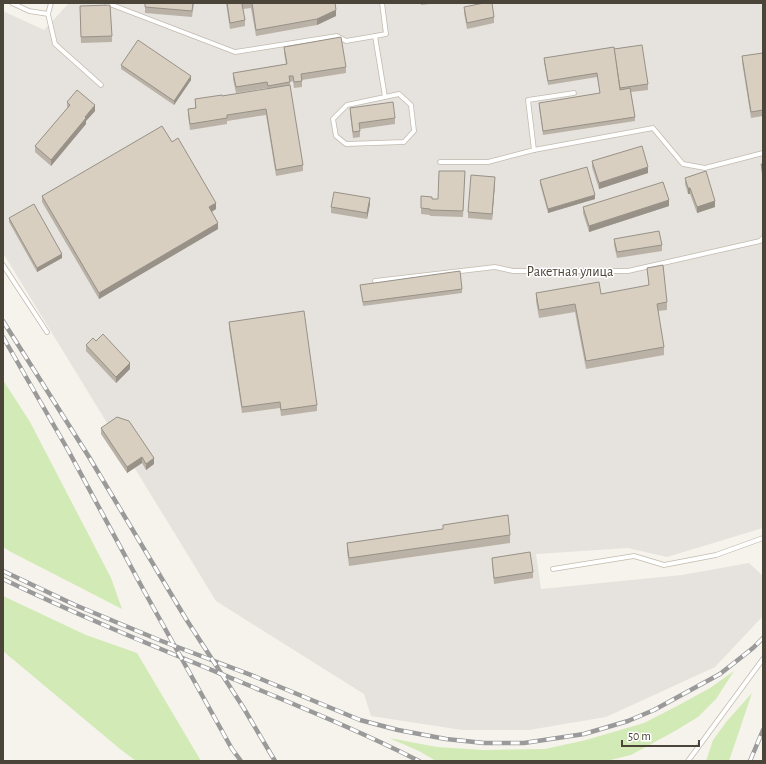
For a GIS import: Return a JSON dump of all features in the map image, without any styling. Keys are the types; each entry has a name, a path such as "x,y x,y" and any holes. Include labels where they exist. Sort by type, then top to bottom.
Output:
{"lane":[{"path":"12,3 29,11 48,14"},
{"path":"51,3 48,14 55,44 101,85"},
{"path":"107,3 235,52 337,36 346,41 386,34 382,3"},
{"path":"375,36 385,97"},
{"path":"534,150 528,100 574,92"},
{"path":"399,94 411,105 414,131 404,142 346,144 336,136 333,120 347,105 385,97 399,94"},
{"path":"440,162 488,162 534,150 653,128 683,164 705,168 763,152"},
{"name":"Ракетная улица","path":"375,281 495,266 513,272 628,271 760,241 763,238"},
{"path":"3,265 48,332"},
{"path":"553,569 634,556 664,564 716,555 763,538"},
{"path":"688,761 763,659"}],"shaded area":[{"path":"69,3 763,3 763,528 667,557 628,548 536,554 541,589 682,575 749,563 763,576 763,616 715,667 606,717 529,730 462,730 371,716 364,694 216,601 3,253 3,11 44,30"}],"green space":[{"path":"3,380 30,422 111,578 122,609 3,547"},
{"path":"3,596 86,635 137,653 201,761 136,761 120,749 3,651"},
{"path":"734,671 716,699 698,717 631,755 606,761 436,761 419,751 389,738 437,747 484,750 545,749 586,740 644,723 710,688"},
{"path":"752,693 729,761 706,761 713,740 727,721"}],"building":[{"path":"145,3 193,3 192,11 145,7"},
{"path":"227,3 246,3 242,4 245,20 230,23"},
{"path":"252,3 335,3 336,10 317,19 256,30"},
{"path":"492,3 494,17 467,23 464,7"},
{"path":"110,5 112,36 81,37 80,6"},
{"path":"341,37 346,67 301,74 302,81 294,82 293,76 289,76 290,82 268,86 267,82 236,87 233,73 287,64 284,47"},
{"path":"138,40 191,76 174,101 121,65"},
{"path":"642,45 648,84 620,88 614,49"},
{"path":"614,47 620,90 630,88 635,117 543,131 539,103 600,93 597,73 548,81 544,58"},
{"path":"763,53 763,110 751,112 742,56"},
{"path":"290,85 303,165 276,170 266,109 227,115 227,118 190,124 188,109 196,108 195,99"},
{"path":"77,90 95,105 51,160 35,146 70,105 67,102"},
{"path":"393,102 395,118 359,123 360,131 353,132 350,108"},
{"path":"162,126 172,142 178,138 216,203 209,207 218,223 99,293 42,196"},
{"path":"642,146 648,167 599,183 592,161"},
{"path":"587,167 595,195 548,209 540,180"},
{"path":"439,171 465,171 463,211 430,210 421,208 421,196 438,199"},
{"path":"706,171 715,201 697,207 685,178"},
{"path":"471,175 495,177 492,214 468,212"},
{"path":"663,182 669,200 589,226 583,207"},
{"path":"334,192 370,198 367,213 331,207"},
{"path":"34,204 62,254 37,268 9,218"},
{"path":"659,231 662,245 617,252 614,239"},
{"path":"663,265 667,302 657,304 664,347 586,361 575,304 539,310 536,293 599,282 601,294 649,285 647,268"},
{"path":"460,271 462,289 363,302 360,285"},
{"path":"304,311 317,405 281,410 280,402 242,407 229,322"},
{"path":"103,334 130,363 116,377 86,345 93,338 96,341"},
{"path":"117,417 129,421 154,458 146,464 142,457 127,467 101,428"},
{"path":"508,515 510,535 349,558 347,543 443,529 443,525"},
{"path":"530,552 533,572 494,578 492,558"}],"railway":[{"path":"3,321 89,457 186,619 243,707 275,761"},
{"path":"3,337 68,450 232,749 241,761"},
{"path":"3,571 75,605 360,720 398,730 446,739 484,743 524,743 584,734 628,721 654,710 720,674 753,648 763,638"},
{"path":"3,579 60,606 329,719 419,761"},
{"path":"750,761 763,730"}]}
